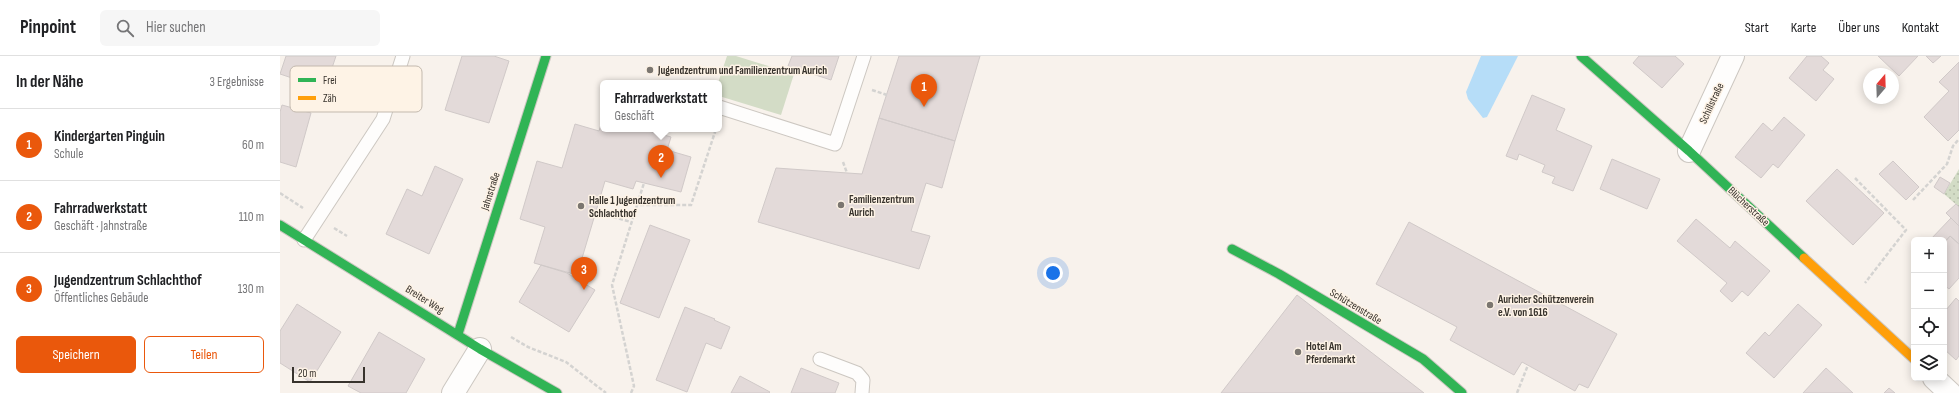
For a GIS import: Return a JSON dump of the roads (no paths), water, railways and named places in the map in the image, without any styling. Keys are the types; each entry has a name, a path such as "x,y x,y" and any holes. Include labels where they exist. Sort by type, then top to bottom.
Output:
{"street":[{"name":"Jahnstraße","path":"458,334 546,56"},
{"name":"Blücherstraße","path":"1581,56 1689,151 1911,356"},
{"name":"Schillstraße","path":"1689,151 1733,56"},
{"name":"Breiter Weg","path":"280,225 480,349 557,393"},
{"name":"Schützenstraße","path":"1232,249 1251,258 1423,359 1462,393"},
{"path":"453,393 480,349"},
{"path":"1937,381 1950,393"}],"lane":[{"path":"400,66 403,56"},
{"path":"722,109 835,144 864,56"},
{"path":"304,240 383,119 385,112"},
{"path":"820,358 857,373 863,380 862,393"}],"water":[{"path":"1481,56 1518,56 1487,117 1483,118 1468,99 1466,92"}],"place":[{"name":"Jugendzentrum und Familienzentrum Aurich","path":"650,70"},
{"name":"Kindergarten Pinguin","path":"924,107"},
{"name":"Fahrradwerkstatt","path":"661,178"},
{"name":"Familienzentrum Aurich","path":"841,205"},
{"name":"Halle 1 Jugendzentrum Schlachthof","path":"581,206"},
{"name":"Jugendzentrum Schlachthof","path":"584,290"},
{"name":"Auricher Schützenverein e.V. von 1616","path":"1490,305"},
{"name":"Hotel Am Pferdemarkt","path":"1298,352"}]}
